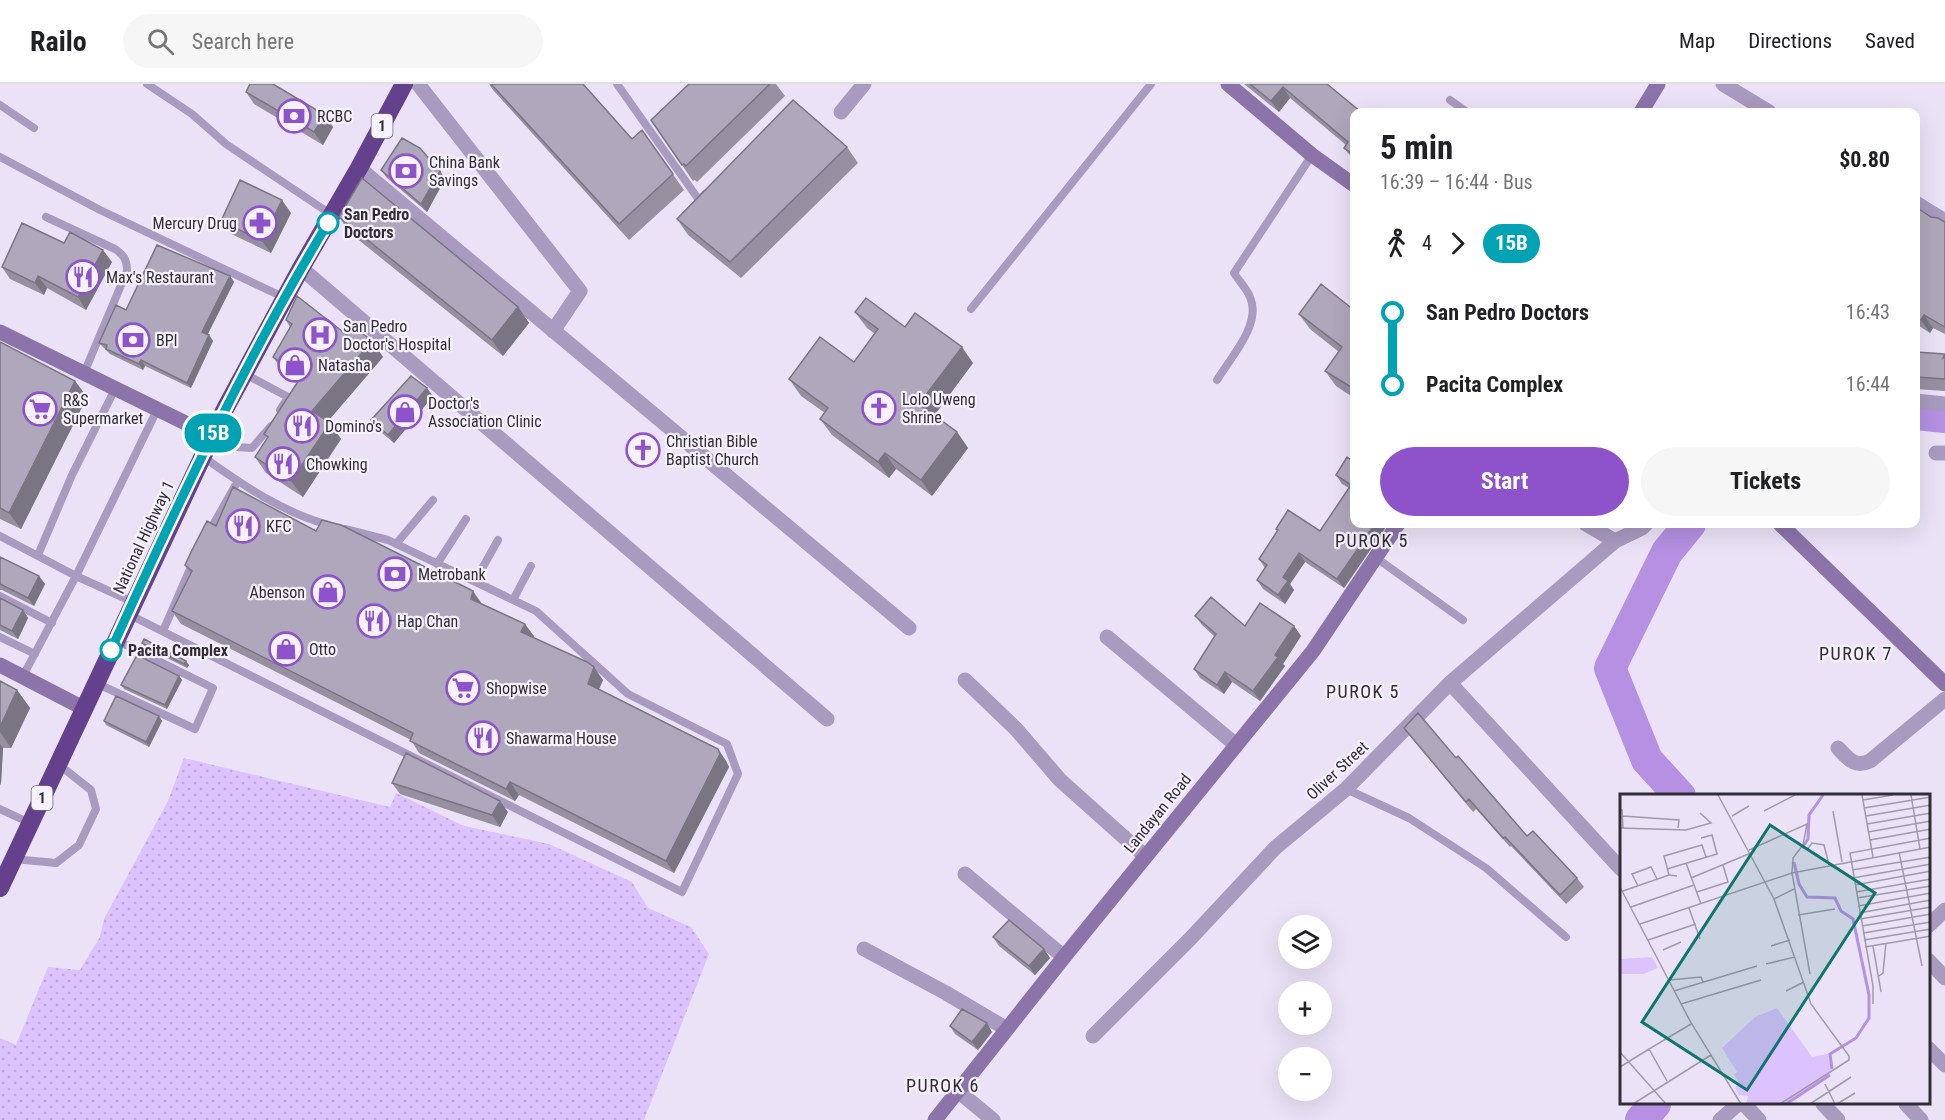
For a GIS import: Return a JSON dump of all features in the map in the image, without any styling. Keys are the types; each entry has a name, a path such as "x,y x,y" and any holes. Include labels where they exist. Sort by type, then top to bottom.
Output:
{"highway":[{"name":"National Highway 1","path":"2,880 14,859 212,436 301,268 404,84"}],"street":[{"path":"418,84 580,291 553,331"},
{"path":"841,112 864,84"},
{"path":"1228,84 1312,155 1350,182"},
{"path":"1643,108 1658,84"},
{"path":"1723,84 1762,108"},
{"path":"359,168 909,628"},
{"path":"1920,205 1945,221"},
{"path":"301,268 827,719"},
{"path":"0,332 212,436"},
{"path":"1920,401 1945,404"},
{"name":"Landayan Road","path":"935,1120 1145,856 1313,651 1395,528"},
{"path":"1593,528 1615,541"},
{"name":"Oliver Street","path":"1094,1036 1190,939 1275,848 1346,789 1450,682 1615,541 1642,528"},
{"path":"1784,528 1942,677"},
{"path":"1107,637 1236,745"},
{"path":"0,664 83,708"},
{"path":"965,680 1016,729 1060,780 1145,856"},
{"path":"1450,682 1620,868"},
{"path":"1838,748 1849,760 1862,765 1870,761 1945,699"},
{"path":"964,874 1064,957"},
{"path":"1930,925 1945,910"},
{"path":"864,949 1007,1029"},
{"path":"1930,961 1945,978"},
{"path":"1930,1049 1945,1065"},
{"path":"958,1091 993,1120"},
{"path":"1720,1120 1737,1105"},
{"path":"1745,1105 1759,1120"},
{"path":"1824,1105 1838,1120"},
{"path":"1907,1105 1921,1120"}],"lane":[{"path":"147,84 192,114 226,144 332,216"},
{"path":"617,84 699,200 716,184"},
{"path":"971,309 1151,84"},
{"path":"1450,100 1461,108"},
{"path":"0,105 34,128"},
{"path":"1216,380 1251,327 1254,312 1250,296 1234,273 1312,155"},
{"path":"0,158 100,210 285,298"},
{"path":"46,217 115,249 122,254 127,265 127,271 84,373"},
{"path":"212,436 236,447 252,448 269,430 288,397 245,374"},
{"path":"38,555 72,475 115,388"},
{"path":"23,676 76,576 158,410"},
{"path":"0,536 76,576 130,608 163,631 682,892 738,774 727,744 628,694 536,612 388,540 307,520 237,481 202,456"},
{"path":"205,539 237,481"},
{"path":"396,544 434,500"},
{"path":"437,564 466,519"},
{"path":"475,581 498,540"},
{"path":"163,631 197,555"},
{"path":"1375,557 1463,620"},
{"path":"513,600 531,566"},
{"path":"0,596 52,622"},
{"path":"0,637 35,654"},
{"path":"96,683 195,729 213,688 115,640"},
{"path":"14,859 56,863 79,845 96,809 91,790 58,764"},
{"path":"1346,789 1409,818 1486,868 1566,937"},
{"path":"0,808 31,823"}],"shaded area":[{"path":"184,758 390,807 396,793 464,826 549,844 632,882 648,908 691,927 709,954 644,1120 0,1120 0,1038 16,1045 48,967 80,970 100,937 104,919 168,801"}],"building":[{"path":"250,84 273,84 325,115 314,132 246,92"},
{"path":"491,84 583,84 632,139 642,130 673,174 619,224"},
{"path":"689,84 770,84 686,166 682,165 651,120"},
{"path":"1250,84 1327,84 1356,108 1350,108 1350,152 1344,148 1348,142 1283,87 1271,101"},
{"path":"793,100 847,147 730,262 677,219"},
{"path":"402,138 420,148 440,171 421,204 381,170"},
{"path":"362,178 518,307 492,340 339,217"},
{"path":"240,180 282,200 262,241 221,221"},
{"path":"1920,210 1945,222 1945,327 1924,315 1921,320"},
{"path":"22,223 64,243 70,232 103,250 78,297 38,276 35,283 2,267"},
{"path":"157,245 230,276 202,332 209,335 187,383 141,360 139,364 106,349 107,345 99,343 116,305 126,310"},
{"path":"1321,284 1350,307 1350,387 1325,371 1342,347 1299,314"},
{"path":"297,296 347,335 356,328 372,341 312,411 330,423 291,481 255,457 268,437 264,434 301,377 273,357 292,324 286,320"},
{"name":"Lolo Uweng Shrine","path":"866,298 905,327 915,313 962,347 919,404 957,432 921,480 885,453 878,462 820,419 828,408 789,379 820,337 854,362 878,329 855,312"},
{"path":"0,342 75,381 9,513 0,508"},
{"path":"1920,352 1945,354 1943,358 1945,357 1945,379 1920,377"},
{"path":"411,376 427,388 388,435 371,420"},
{"path":"1347,457 1350,459 1350,484 1336,475"},
{"path":"1350,486 1350,528 1372,528 1337,579 1299,553 1283,577 1288,581 1278,595 1257,580 1267,565 1259,559 1288,510 1320,531"},
{"path":"233,487 316,531 322,520 341,525 473,591 471,599 525,624 521,632 594,667 588,684 718,749 720,754 666,861 510,782 506,789 410,741 413,733 172,611 192,571 185,565 191,552 207,521 216,526"},
{"path":"0,557 39,576 28,598 0,584"},
{"path":"1211,597 1245,626 1260,603 1294,626 1275,655 1278,657 1253,691 1225,672 1217,685 1194,669 1216,634 1195,616"},
{"path":"0,598 23,610 12,631 0,625"},
{"path":"144,639 186,661 184,664 142,643"},
{"path":"137,655 179,676 165,705 121,685"},
{"path":"0,681 17,690 0,727"},
{"path":"116,696 159,716 146,742 104,721"},
{"path":"1418,713 1527,836 1533,831 1577,878 1560,895 1505,837 1503,838 1469,799 1466,802 1404,728"},
{"path":"406,753 500,801 492,815 392,783"},
{"path":"1009,920 1044,949 1029,966 993,937"},
{"path":"962,1009 987,1023 972,1042 950,1026"}],"waterway":[{"path":"1920,414 1945,417"},
{"path":"1678,794 1647,760 1610,668 1667,552 1687,528"},
{"path":"1641,1120 1654,1105"}],"bus line":[{"name":"15B","path":"111,650 225,410 301,268 328,223"}],"place":[{"name":"RCBC","path":"294,116"},
{"name":"China Bank Savings","path":"406,171"},
{"name":"Mercury Drug","path":"260,223"},
{"name":"San Pedro Doctors","path":"328,223"},
{"name":"Max's Restaurant","path":"83,277"},
{"name":"San Pedro Doctor's Hospital","path":"320,335"},
{"name":"BPI","path":"133,340"},
{"name":"Natasha","path":"295,365"},
{"name":"Lolo Uweng Shrine","path":"879,408"},
{"name":"R&S Supermarket","path":"40,409"},
{"name":"Doctor's Association Clinic","path":"405,412"},
{"name":"Domino's","path":"302,426"},
{"name":"Christian Bible Baptist Church","path":"643,450"},
{"name":"Chowking","path":"283,464"},
{"name":"KFC","path":"243,526"},
{"name":"Metrobank","path":"395,574"},
{"name":"Abenson","path":"328,592"},
{"name":"Hap Chan","path":"374,621"},
{"name":"Otto","path":"286,649"},
{"name":"Pacita Complex","path":"111,650"},
{"name":"Shopwise","path":"463,688"},
{"name":"Shawarma House","path":"483,738"}],"district":[{"name":"PUROK 5","path":"1372,541"},
{"name":"PUROK 7","path":"1856,654"},
{"name":"PUROK 5","path":"1363,692"},
{"name":"PUROK 6","path":"943,1086"}]}
